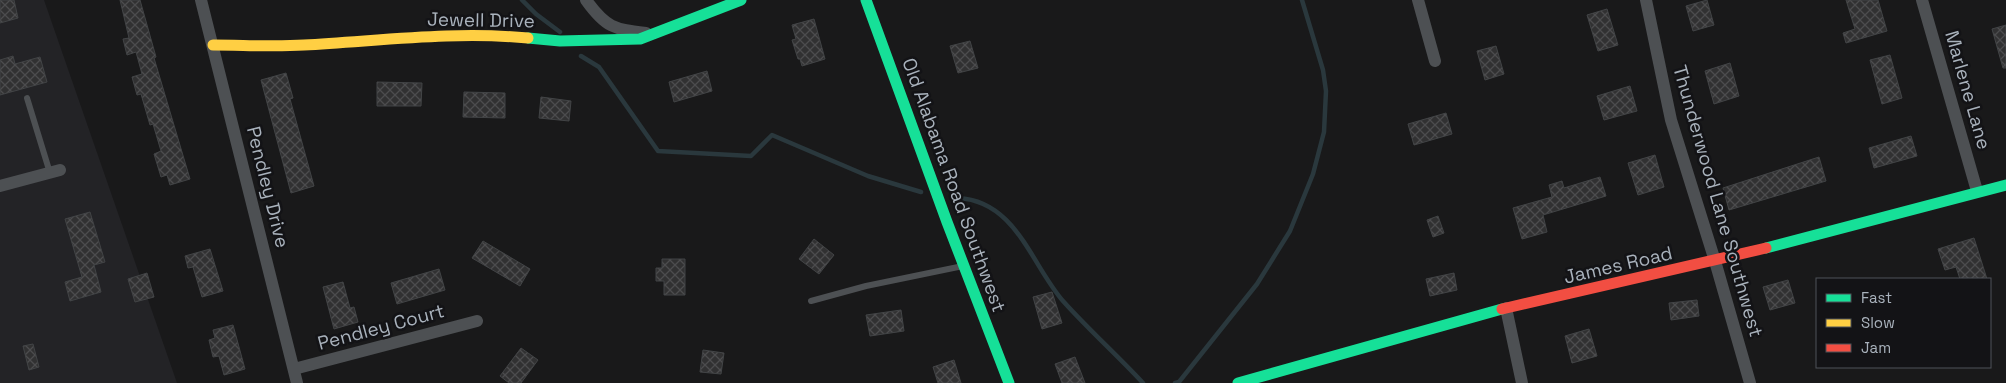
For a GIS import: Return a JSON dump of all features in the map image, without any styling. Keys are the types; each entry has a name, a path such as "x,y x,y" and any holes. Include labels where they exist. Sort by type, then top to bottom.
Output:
{"street":[{"name":"Pendley Drive","path":"201,0 297,383"},
{"path":"586,0 594,12 615,29 651,34"},
{"name":"Jewell Drive","path":"213,45 303,45 399,37 485,34 560,40 606,41 640,38 741,0"},
{"name":"Old Alabama Road Southwest","path":"866,0 947,222 1009,383"},
{"path":"1418,0 1435,61"},
{"name":"Thunderwood Lane Southwest","path":"1646,0 1670,120 1715,261 1750,383"},
{"name":"Marlene Lane","path":"1922,0 1977,191"},
{"path":"0,186 55,171"},
{"name":"James Road","path":"1238,383 1506,308 1715,261 1977,191 2006,185"},
{"path":"1506,308 1522,383"},
{"name":"Pendley Court","path":"294,369 477,321"}],"lane":[{"path":"27,98 55,171"},
{"path":"811,301 866,286 965,266"}],"shaded area":[{"path":"0,0 44,0 177,383 0,383"}],"building":[{"path":"0,0 14,0 18,18 0,23"},
{"path":"120,0 140,0 156,57 154,58 190,179 170,185 167,175 161,177 154,154 161,151 153,124 150,125 141,94 137,95 132,77 142,74 136,52 127,55 123,39 129,38"},
{"path":"1707,0 1714,25 1693,31 1686,6"},
{"path":"1846,0 1878,0 1887,31 1846,43 1843,33 1855,29"},
{"path":"1607,9 1618,45 1598,51 1587,15"},
{"path":"814,19 825,59 802,66 792,40 796,39 792,25"},
{"path":"2006,25 2006,68 2003,68 1992,29"},
{"path":"970,41 978,68 958,73 950,46"},
{"path":"1496,46 1504,74 1485,80 1477,51"},
{"path":"1890,55 1902,98 1882,104 1870,60"},
{"path":"13,56 15,64 40,57 47,82 0,95 0,60"},
{"path":"1730,63 1739,96 1714,104 1705,71"},
{"path":"707,71 712,91 674,102 669,82"},
{"path":"286,73 293,98 290,99 314,186 291,193 261,80"},
{"path":"377,82 422,83 421,106 377,106"},
{"path":"1630,86 1637,111 1604,120 1597,96"},
{"path":"464,92 505,93 505,118 463,117"},
{"path":"541,97 571,101 569,121 539,118"},
{"path":"1446,113 1452,134 1414,145 1408,124"},
{"path":"1911,136 1917,156 1874,168 1869,148"},
{"path":"1655,155 1664,187 1638,195 1628,163"},
{"path":"1819,157 1826,181 1729,210 1723,188"},
{"path":"1600,177 1606,196 1543,215 1547,232 1522,239 1513,208 1552,197 1549,185 1562,181 1564,188"},
{"path":"90,212 105,262 94,265 101,292 70,301 65,282 82,277 65,219"},
{"path":"1438,216 1444,233 1433,237 1427,220"},
{"path":"1974,238 1987,278 1960,278 1956,267 1945,270 1938,249"},
{"path":"814,239 834,255 819,274 799,259"},
{"path":"483,241 530,269 520,286 472,258"},
{"path":"210,249 223,291 202,297 193,267 188,268 185,256"},
{"path":"662,259 685,259 685,295 664,295 664,281 656,281 656,268 662,268"},
{"path":"439,269 445,290 397,304 391,283"},
{"path":"147,273 154,297 135,302 128,279"},
{"path":"1454,273 1457,290 1430,296 1426,279"},
{"path":"1788,280 1795,303 1770,310 1763,287"},
{"path":"343,282 350,308 354,307 358,322 334,329 323,287"},
{"path":"1052,292 1062,323 1042,329 1033,297"},
{"path":"1697,300 1699,316 1671,320 1669,303"},
{"path":"901,310 904,331 870,336 866,315"},
{"path":"233,325 245,369 224,375 219,356 213,357 209,340 215,338 213,330"},
{"path":"1589,329 1597,356 1572,363 1565,336"},
{"path":"33,344 39,367 29,370 23,346"},
{"path":"521,348 538,360 521,383 509,383 500,376"},
{"path":"703,350 724,353 721,374 700,372"},
{"path":"1075,357 1085,383 1062,383 1055,364"},
{"path":"954,360 961,383 938,383 933,367"}],"waterway":[{"path":"522,0 536,14 560,32"},
{"path":"1175,383 1179,382 1257,284 1290,231 1313,174 1324,132 1326,91 1323,70 1302,0"},
{"path":"581,56 599,67 658,151 751,156 772,135 868,176 921,192"},
{"path":"958,198 978,202 994,210 1008,222 1063,301 1143,383"}],"traffic: fast":[{"path":"528,38 560,41 640,39 741,0"},
{"path":"866,0 947,222 1009,383"},
{"path":"1766,248 2006,185"},
{"path":"1238,383 1502,309"}],"traffic: slow":[{"path":"213,45 293,46 444,36 528,38"}],"traffic: jam":[{"path":"1502,309 1766,248"}]}
